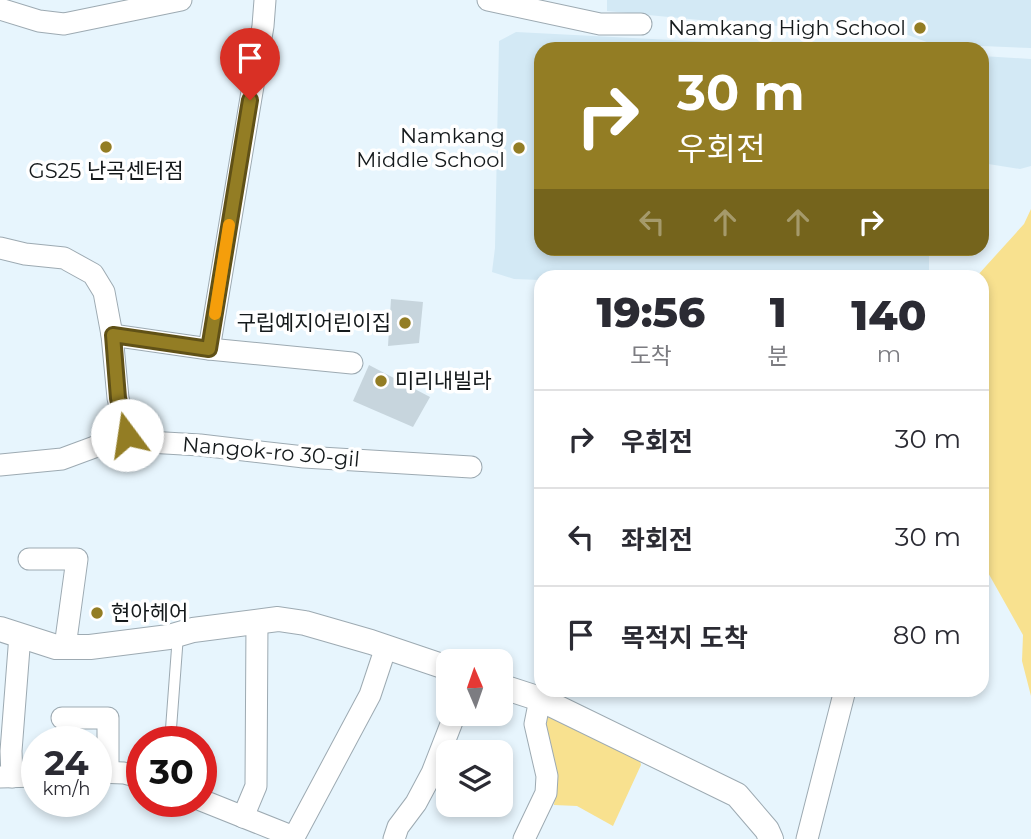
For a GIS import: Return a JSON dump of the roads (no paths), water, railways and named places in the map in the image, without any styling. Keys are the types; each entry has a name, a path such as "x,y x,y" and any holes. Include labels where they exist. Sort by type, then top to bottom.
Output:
{"street":[{"path":"0,9 39,21 64,24 181,0"},
{"path":"209,349 263,26 265,0"},
{"path":"488,0 600,24 641,23"},
{"path":"0,248 64,258 93,274 104,292 113,335 118,398 127,435 62,459 0,465 0,449"},
{"path":"113,335 209,349 352,363"},
{"name":"Nangok-ro 30-gil","path":"127,435 134,440 148,442 304,457 471,467"},
{"path":"29,559 77,559 65,646"},
{"path":"6,777 11,751 10,632 56,646 90,647 178,635 193,630 278,620 305,624 436,664"},
{"path":"243,817 256,786 257,622"},
{"path":"217,806 293,839 370,695 386,647"},
{"path":"513,690 540,699 737,795 767,830 771,839"},
{"path":"807,839 843,697"},
{"path":"524,839 546,793 547,776 535,724 540,699"},
{"path":"62,719 108,718 107,726"},
{"path":"394,839 398,827 416,803 432,773 450,726"}],"lane":[{"path":"171,726 178,635"}],"place":[{"name":"Namkang High School","path":"920,28"},
{"name":"GS25 난곡센터점","path":"106,147"},
{"name":"Namkang Middle School","path":"519,148"},
{"name":"구립예지어린이집","path":"405,323"},
{"name":"미리내빌라","path":"381,381"},
{"name":"현아헤어","path":"97,613"}]}
